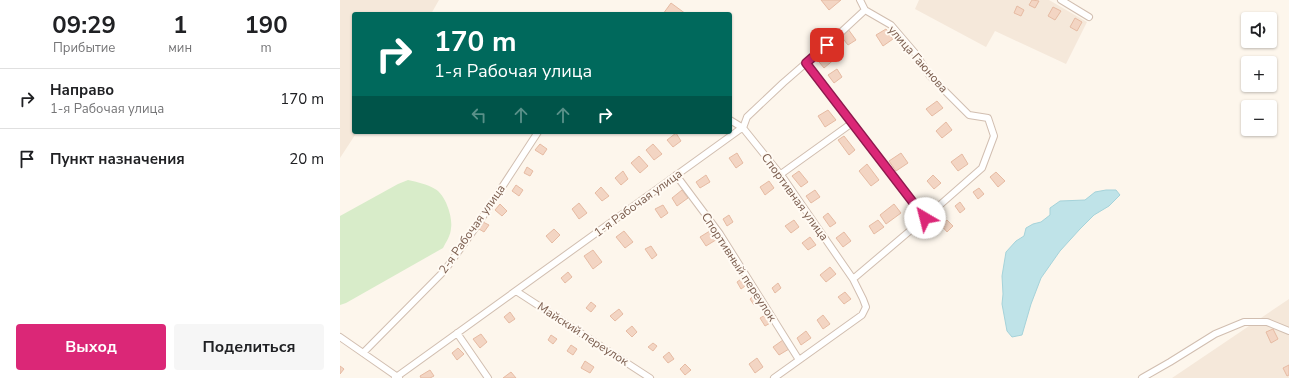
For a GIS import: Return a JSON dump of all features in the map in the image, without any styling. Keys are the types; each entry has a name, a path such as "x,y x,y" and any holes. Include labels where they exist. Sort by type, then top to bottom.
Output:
{"street":[{"path":"860,0 865,10"},
{"path":"1061,0 1089,17"},
{"name":"1-я Рабочая улица","path":"397,377 743,128 747,118 783,83 865,10"},
{"name":"улица Гаюнова","path":"853,279 982,168 994,136 988,118 969,115 930,76 915,53 891,25 865,10"},
{"path":"806,63 925,218"},
{"name":"Спортивная улица","path":"732,121 743,128 780,174 853,279"},
{"path":"780,174 852,123"},
{"name":"2-я Рабочая улица","path":"363,353 444,270 476,227 537,134"},
{"name":"Спортивный переулок","path":"676,175 720,234 799,360"},
{"path":"774,378 862,315 866,307 853,279"},
{"name":"Майский переулок","path":"516,291 650,378"},
{"path":"1142,378 1215,334 1244,322 1267,322 1289,331"},
{"path":"457,333 488,378"},
{"path":"340,337 397,377"}],"shaded area":[{"path":"340,0 439,0 432,12 352,12 352,134 356,134 340,158"},
{"path":"919,0 1049,0 1087,22 1066,64 995,31 986,47 915,9"},
{"path":"1289,299 1289,378 1172,378"}],"green space":[{"path":"408,180 432,187 439,192 448,206 451,218 451,231 443,248 340,305 340,216"}],"water":[{"path":"1116,190 1120,195 1109,206 1094,215 1060,251 1041,278 1031,304 1022,335 1012,337 1007,331 1002,304 1002,276 1006,252 1016,241 1024,236 1026,228 1041,222 1050,215 1050,208 1060,201 1085,200 1095,192"}],"building":[{"path":"821,0 841,0 829,10"},
{"path":"1032,0 1039,1 1035,8 1029,5"},
{"path":"671,3 683,12 664,12"},
{"path":"1017,6 1024,10 1021,16 1014,13"},
{"path":"1053,7 1061,11 1055,20 1048,16"},
{"path":"1075,18 1082,22 1077,31 1070,27"},
{"path":"848,29 856,40 848,45 840,35"},
{"path":"886,29 893,39 883,46 876,35"},
{"path":"833,43 842,53 824,68 815,57"},
{"path":"837,69 842,77 834,83 828,75"},
{"path":"937,101 943,108 932,116 926,109"},
{"path":"828,110 836,120 825,127 818,116"},
{"path":"946,122 952,130 942,138 936,131"},
{"path":"677,134 681,141 673,147 667,140"},
{"path":"844,136 855,150 849,155 838,140"},
{"path":"540,144 547,149 543,155 535,150"},
{"path":"653,144 662,154 654,160 646,150"},
{"path":"737,153 743,163 736,168 729,158"},
{"path":"901,153 908,163 896,171 889,161"},
{"path":"962,154 968,164 958,171 951,162"},
{"path":"639,156 648,166 640,173 631,163"},
{"path":"867,164 879,180 871,186 859,171"},
{"path":"527,167 533,171 530,176 524,173"},
{"path":"623,171 628,179 621,185 615,178"},
{"path":"799,171 808,182 801,187 792,176"},
{"path":"996,172 1005,181 998,187 990,177"},
{"path":"706,175 710,182 700,188 696,182"},
{"path":"933,175 941,183 934,189 927,181"},
{"path":"769,181 774,188 765,195 760,187"},
{"path":"516,185 523,190 519,196 512,191"},
{"path":"601,187 609,196 602,201 595,193"},
{"path":"979,188 984,194 978,199 973,192"},
{"path":"682,190 688,198 677,206 672,198"},
{"path":"815,190 820,197 811,203 806,196"},
{"path":"960,202 965,209 960,213 955,206"},
{"path":"579,203 587,213 579,219 572,209"},
{"path":"500,204 507,211 502,216 495,210"},
{"path":"894,204 901,213 886,224 880,215"},
{"path":"663,205 668,213 661,218 655,209"},
{"path":"828,213 836,223 830,227 823,217"},
{"path":"729,215 733,222 727,226 723,219"},
{"path":"794,220 799,227 791,233 785,226"},
{"path":"878,220 884,227 874,234 869,226"},
{"path":"947,220 953,226 947,232 941,225"},
{"path":"483,222 489,225 484,232 479,229"},
{"path":"554,229 560,235 552,243 546,236"},
{"path":"713,229 719,238 706,246 700,237"},
{"path":"624,231 633,242 625,248 616,237"},
{"path":"844,232 851,241 843,247 836,238"},
{"path":"810,237 816,245 808,250 802,243"},
{"path":"651,246 657,255 652,259 645,249"},
{"path":"593,250 602,262 593,269 584,256"},
{"path":"830,267 836,274 826,282 820,275"},
{"path":"568,272 572,277 565,283 561,278"},
{"path":"744,277 748,284 741,289 737,282"},
{"path":"778,283 781,288 775,293 772,288"},
{"path":"845,292 851,299 844,304 838,297"},
{"path":"755,295 760,301 754,305 750,299"},
{"path":"591,302 596,306 591,312 586,308"},
{"path":"619,309 623,314 615,321 610,316"},
{"path":"510,312 515,319 509,323 504,317"},
{"path":"767,314 772,322 765,326 760,318"},
{"path":"823,315 830,324 823,329 817,320"},
{"path":"632,326 637,332 632,337 626,331"},
{"path":"1273,329 1278,339 1271,343 1266,332"},
{"path":"806,331 811,338 801,345 797,338"},
{"path":"481,334 487,342 480,348 473,339"},
{"path":"551,335 557,339 553,344 548,340"},
{"path":"783,340 789,349 779,355 773,347"},
{"path":"653,343 657,346 653,351 648,347"},
{"path":"571,345 577,349 573,355 567,351"},
{"path":"458,348 464,354 457,360 452,353"},
{"path":"669,352 674,359 668,363 663,357"},
{"path":"757,358 763,367 755,373 749,364"},
{"path":"585,361 594,367 590,373 581,368"},
{"path":"685,364 691,370 685,375 680,369"},
{"path":"1289,365 1289,375 1287,376 1283,368"},
{"path":"340,366 344,369 340,374"},
{"path":"430,370 434,376 430,378 421,378 420,376"},
{"path":"511,372 516,378 503,378"}],"route":[{"path":"827,45 806,63 925,218"}]}
